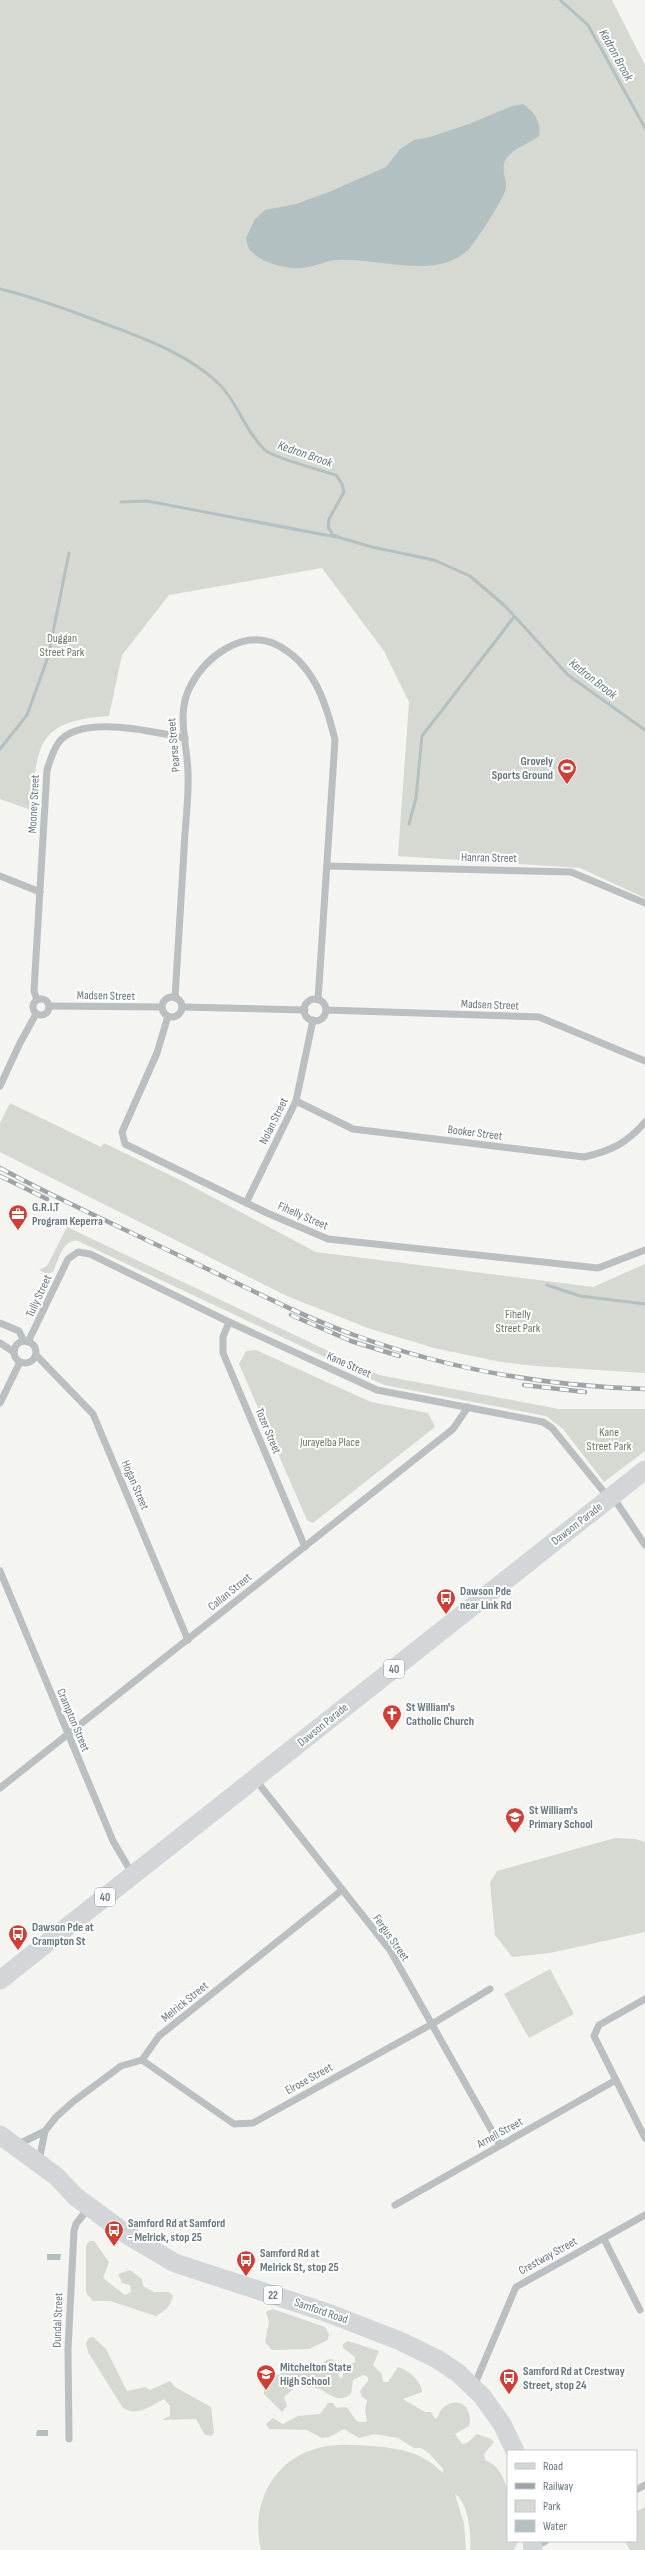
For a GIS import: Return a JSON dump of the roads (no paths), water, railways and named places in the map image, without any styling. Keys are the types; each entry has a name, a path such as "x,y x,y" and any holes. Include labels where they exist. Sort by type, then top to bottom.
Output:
{"main road":[{"name":"Dawson Parade","path":"0,1980 645,1470"},
{"name":"Samford Road","path":"5,2145 38,2164 65,2183 83,2202 144,2247 175,2263 328,2313 400,2341 446,2365 473,2387 495,2414 514,2450"},
{"name":"Samford Road","path":"5,2145 59,2192 83,2202"}],"street":[{"name":"Pearse Street","path":"175,998 188,774 182,713 190,685 218,652 244,640 271,642 288,650 303,663 326,702 335,740 318,1000"},
{"name":"Mooney Street","path":"37,1000 34,991 47,770 60,741 76,732 98,726 136,729 184,738"},
{"name":"Hanran Street","path":"326,866 571,872 645,903"},
{"path":"0,876 40,892"},
{"path":"175,998 181,1002 182,1007 177,1016 168,1016 162,1007 166,999 175,998"},
{"path":"44,999 50,1006 45,1015 36,1014 33,1007 37,1000 44,999"},
{"path":"318,1000 325,1005 326,1010 323,1018 313,1020 307,1017 305,1010 309,1001 318,1000"},
{"name":"Madsen Street","path":"50,1006 162,1007"},
{"path":"182,1007 305,1010"},
{"name":"Madsen Street","path":"326,1010 539,1017 645,1061"},
{"path":"0,1086 20,1043 36,1014"},
{"name":"Fihelly Street","path":"168,1016 158,1053 122,1132 125,1144 246,1202 328,1239 598,1268 645,1250"},
{"name":"Nolan Street","path":"246,1202 296,1101 313,1020"},
{"name":"Booker Street","path":"296,1101 353,1129 584,1157 598,1154 627,1142 645,1122"},
{"name":"Kane Street","path":"68,1260 78,1252 90,1254 228,1322 377,1390 543,1422 552,1428 611,1498 645,1545"},
{"name":"Tully Street","path":"26,1341 68,1260"},
{"name":"Tozer Street","path":"228,1322 224,1337 223,1353 305,1547"},
{"path":"0,1323 19,1331 26,1341 36,1348 36,1355 30,1363 20,1362"},
{"path":"14,1352 19,1344 26,1341"},
{"path":"0,1343 14,1352 20,1362"},
{"name":"Hogan Street","path":"36,1355 94,1414 188,1640"},
{"path":"0,1403 20,1362"},
{"name":"Callan Street","path":"0,1788 453,1429 468,1407"},
{"name":"Crampton Street","path":"0,1571 113,1841 133,1875"},
{"name":"Fergus Street","path":"255,1779 390,1950 500,2145"},
{"name":"Melrick Street","path":"142,2060 159,2036 342,1890"},
{"name":"Elrose Street","path":"142,2060 234,2124 253,2123 432,2024 490,1989"},
{"path":"645,1999 599,2025 594,2031 596,2043 645,2138"},
{"path":"38,2164 40,2146 45,2131 74,2101 120,2066 142,2060"},
{"name":"Arnell Street","path":"395,2205 616,2080"},
{"path":"5,2145 45,2131"},
{"name":"Dundal Street","path":"68,2439 68,2349 74,2231 83,2202"},
{"name":"Crestway Street","path":"473,2387 516,2287 645,2215"},
{"path":"604,2239 640,2310"}],"water":[{"path":"523,104 531,110 538,122 540,131 539,136 517,149 506,159 504,163 504,170 506,188 501,200 472,246 455,259 439,264 423,266 405,266 353,260 338,260 307,267 291,268 276,265 262,259 256,256 249,248 246,238 255,219 265,210 296,204 329,192 386,167 400,149 414,140 430,137 469,124 512,106"},
{"path":"47,2254 61,2254 60,2260 47,2260"},
{"path":"37,2430 48,2430 48,2436 36,2436"}],"waterway":[{"name":"Kedron Brook","path":"560,0 588,25 645,128"},
{"name":"Kedron Brook","path":"0,289 49,304 145,339 175,353 203,370 216,381 230,397 251,433 265,450 287,460 336,475 342,484 344,492 329,519 328,527 333,535 372,547 434,560 470,576 505,606 568,675 645,730"},
{"path":"121,502 147,501 336,537"},
{"path":"0,749 27,715 48,657 69,553"},
{"path":"409,824 416,798 422,736 514,617"},
{"path":"547,1285 580,1296 645,1304"}],"railway":[{"path":"0,1168 67,1202 266,1297 354,1335 389,1347 497,1374 570,1384 645,1389"},
{"path":"0,1176 47,1199"},
{"path":"291,1315 351,1341 399,1356"},
{"path":"524,1385 585,1392"}],"place":[{"name":"Grovely Sports Ground","path":"567,785"},
{"name":"G.R.I.T Program Keperra","path":"18,1231"},
{"name":"Dawson Pde near Link Rd","path":"446,1615"},
{"name":"St William's Catholic Church","path":"392,1731"},
{"name":"St William's Primary School","path":"515,1834"},
{"name":"Dawson Pde at Crampton St","path":"18,1951"},
{"name":"Samford Rd at Samford - Melrick, stop 25","path":"114,2247"},
{"name":"Samford Rd at Melrick St, stop 25","path":"246,2277"},
{"name":"Mitchelton State High School","path":"266,2391"},
{"name":"Samford Rd at Crestway Street, stop 24","path":"509,2395"}],"park label":[{"name":"Duggan Street Park","path":"62,645"},
{"name":"Fihelly Street Park","path":"518,1321"},
{"name":"Kane Street Park","path":"609,1439"},
{"name":"Jurayelba Place","path":"330,1442"}]}
